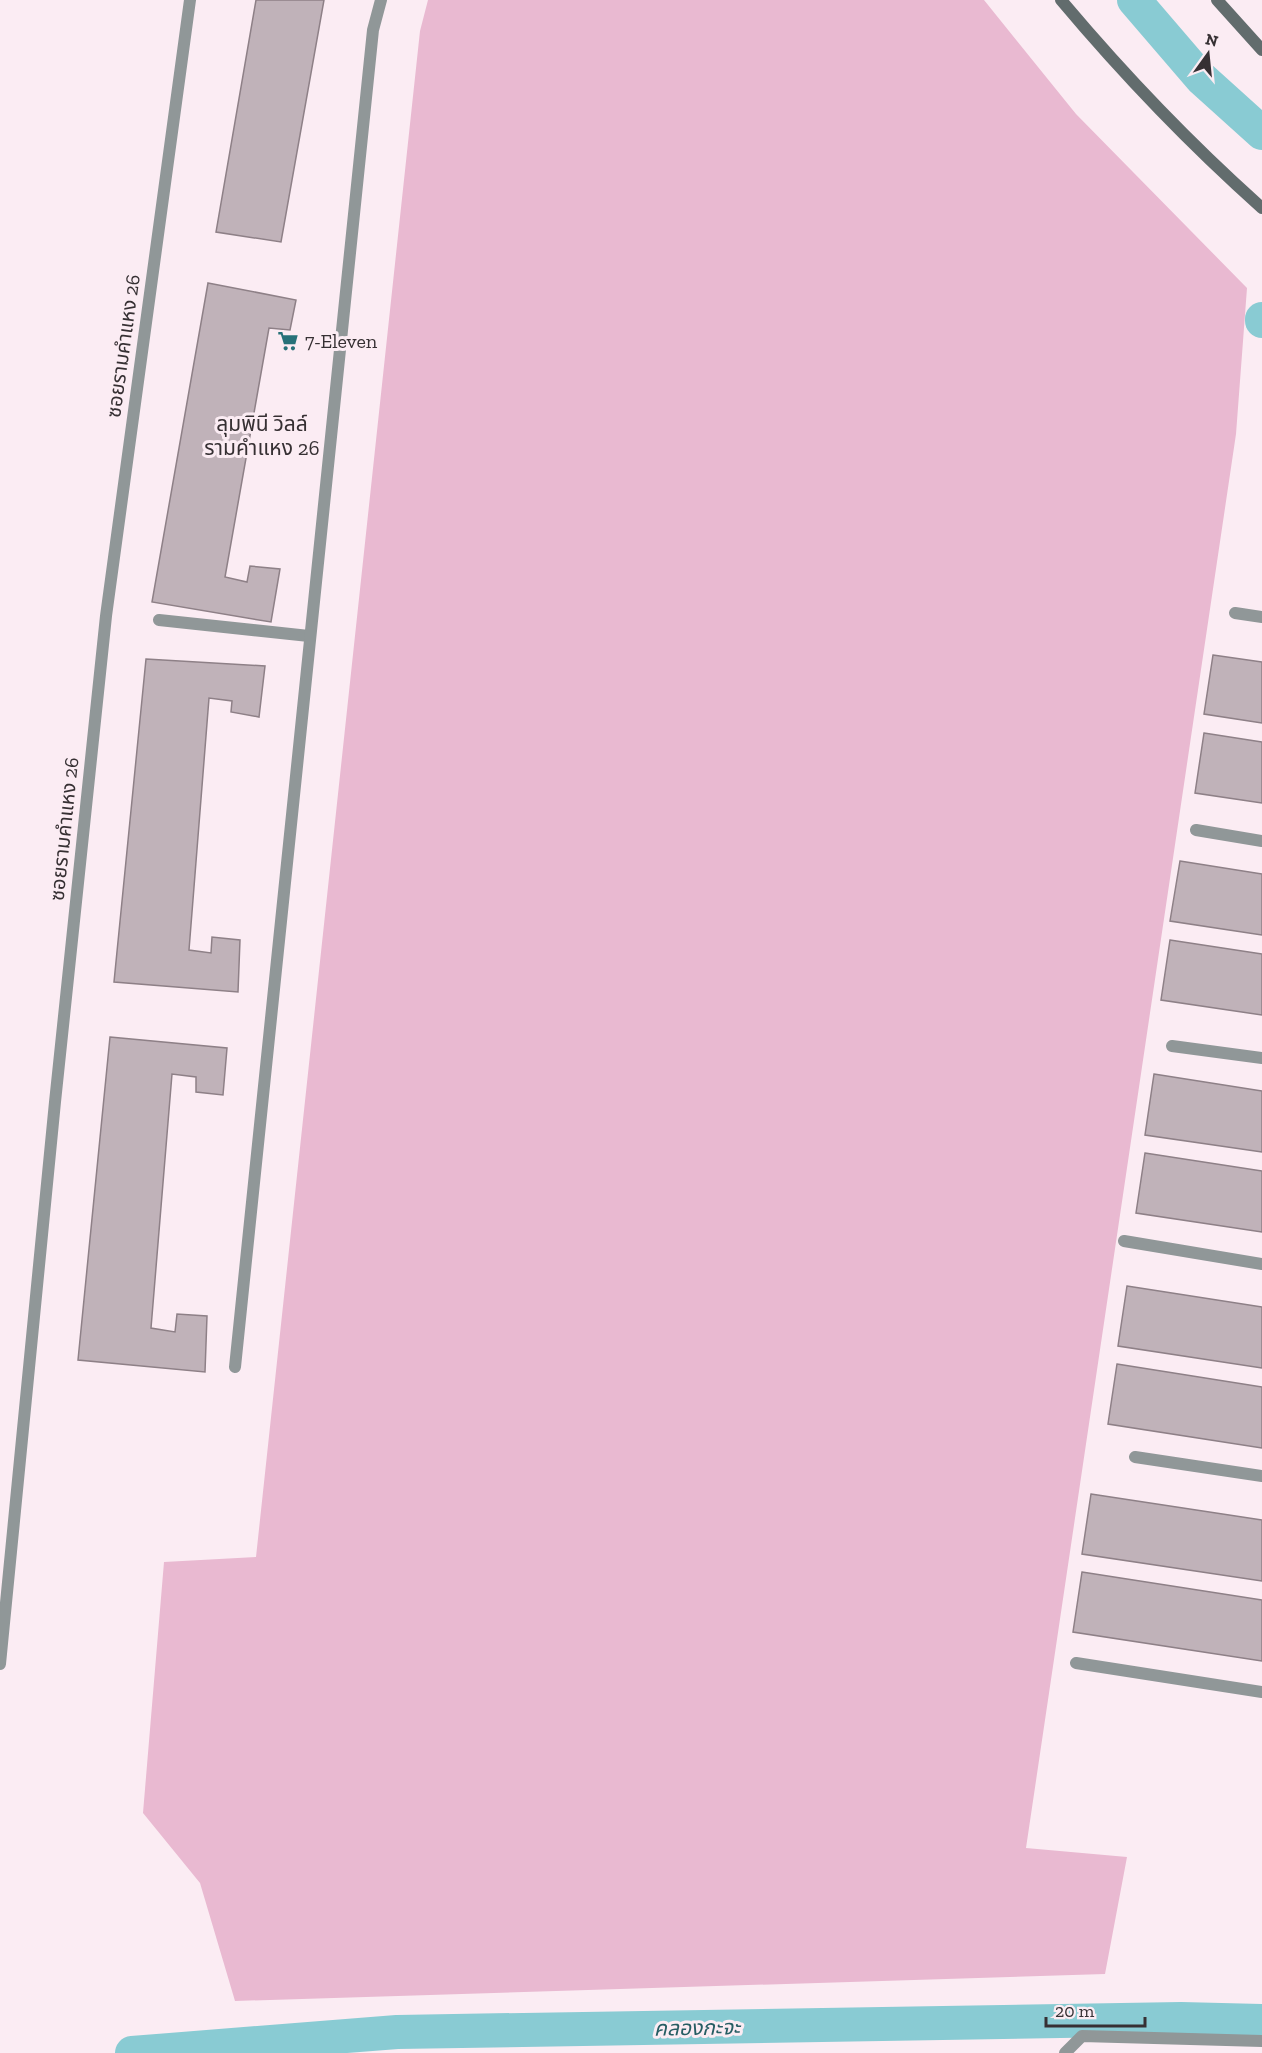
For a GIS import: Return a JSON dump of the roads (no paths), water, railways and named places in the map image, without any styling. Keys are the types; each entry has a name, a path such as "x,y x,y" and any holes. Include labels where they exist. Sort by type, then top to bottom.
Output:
{"main road":[{"path":"1061,0 1103,50 1204,156 1262,208"},
{"path":"1217,0 1262,50"}],"street":[{"name":"ซอยรามคำแหง 26","path":"0,1664 55,1102 106,616 190,0"},
{"path":"235,1367 373,30 381,0"},
{"path":"1235,613 1262,617"},
{"path":"159,620 309,636"},
{"path":"1196,830 1262,841"},
{"path":"1172,1046 1262,1058"},
{"path":"1124,1240 1262,1264"},
{"path":"1135,1457 1262,1476"},
{"path":"1076,1663 1262,1692"},
{"path":"1065,2053 1082,2036 1262,2041"}],"waterway":[{"path":"1134,0 1201,78 1262,133"},
{"name":"คลองกะจะ","path":"132,2053 397,2032 1181,2019 1262,2021"}],"place":[{"name":"7-Eleven","path":"288,341"}],"district":[{"name":"ลุมพินี วิลล์ รามคำแหง 26","path":"262,436"}]}
